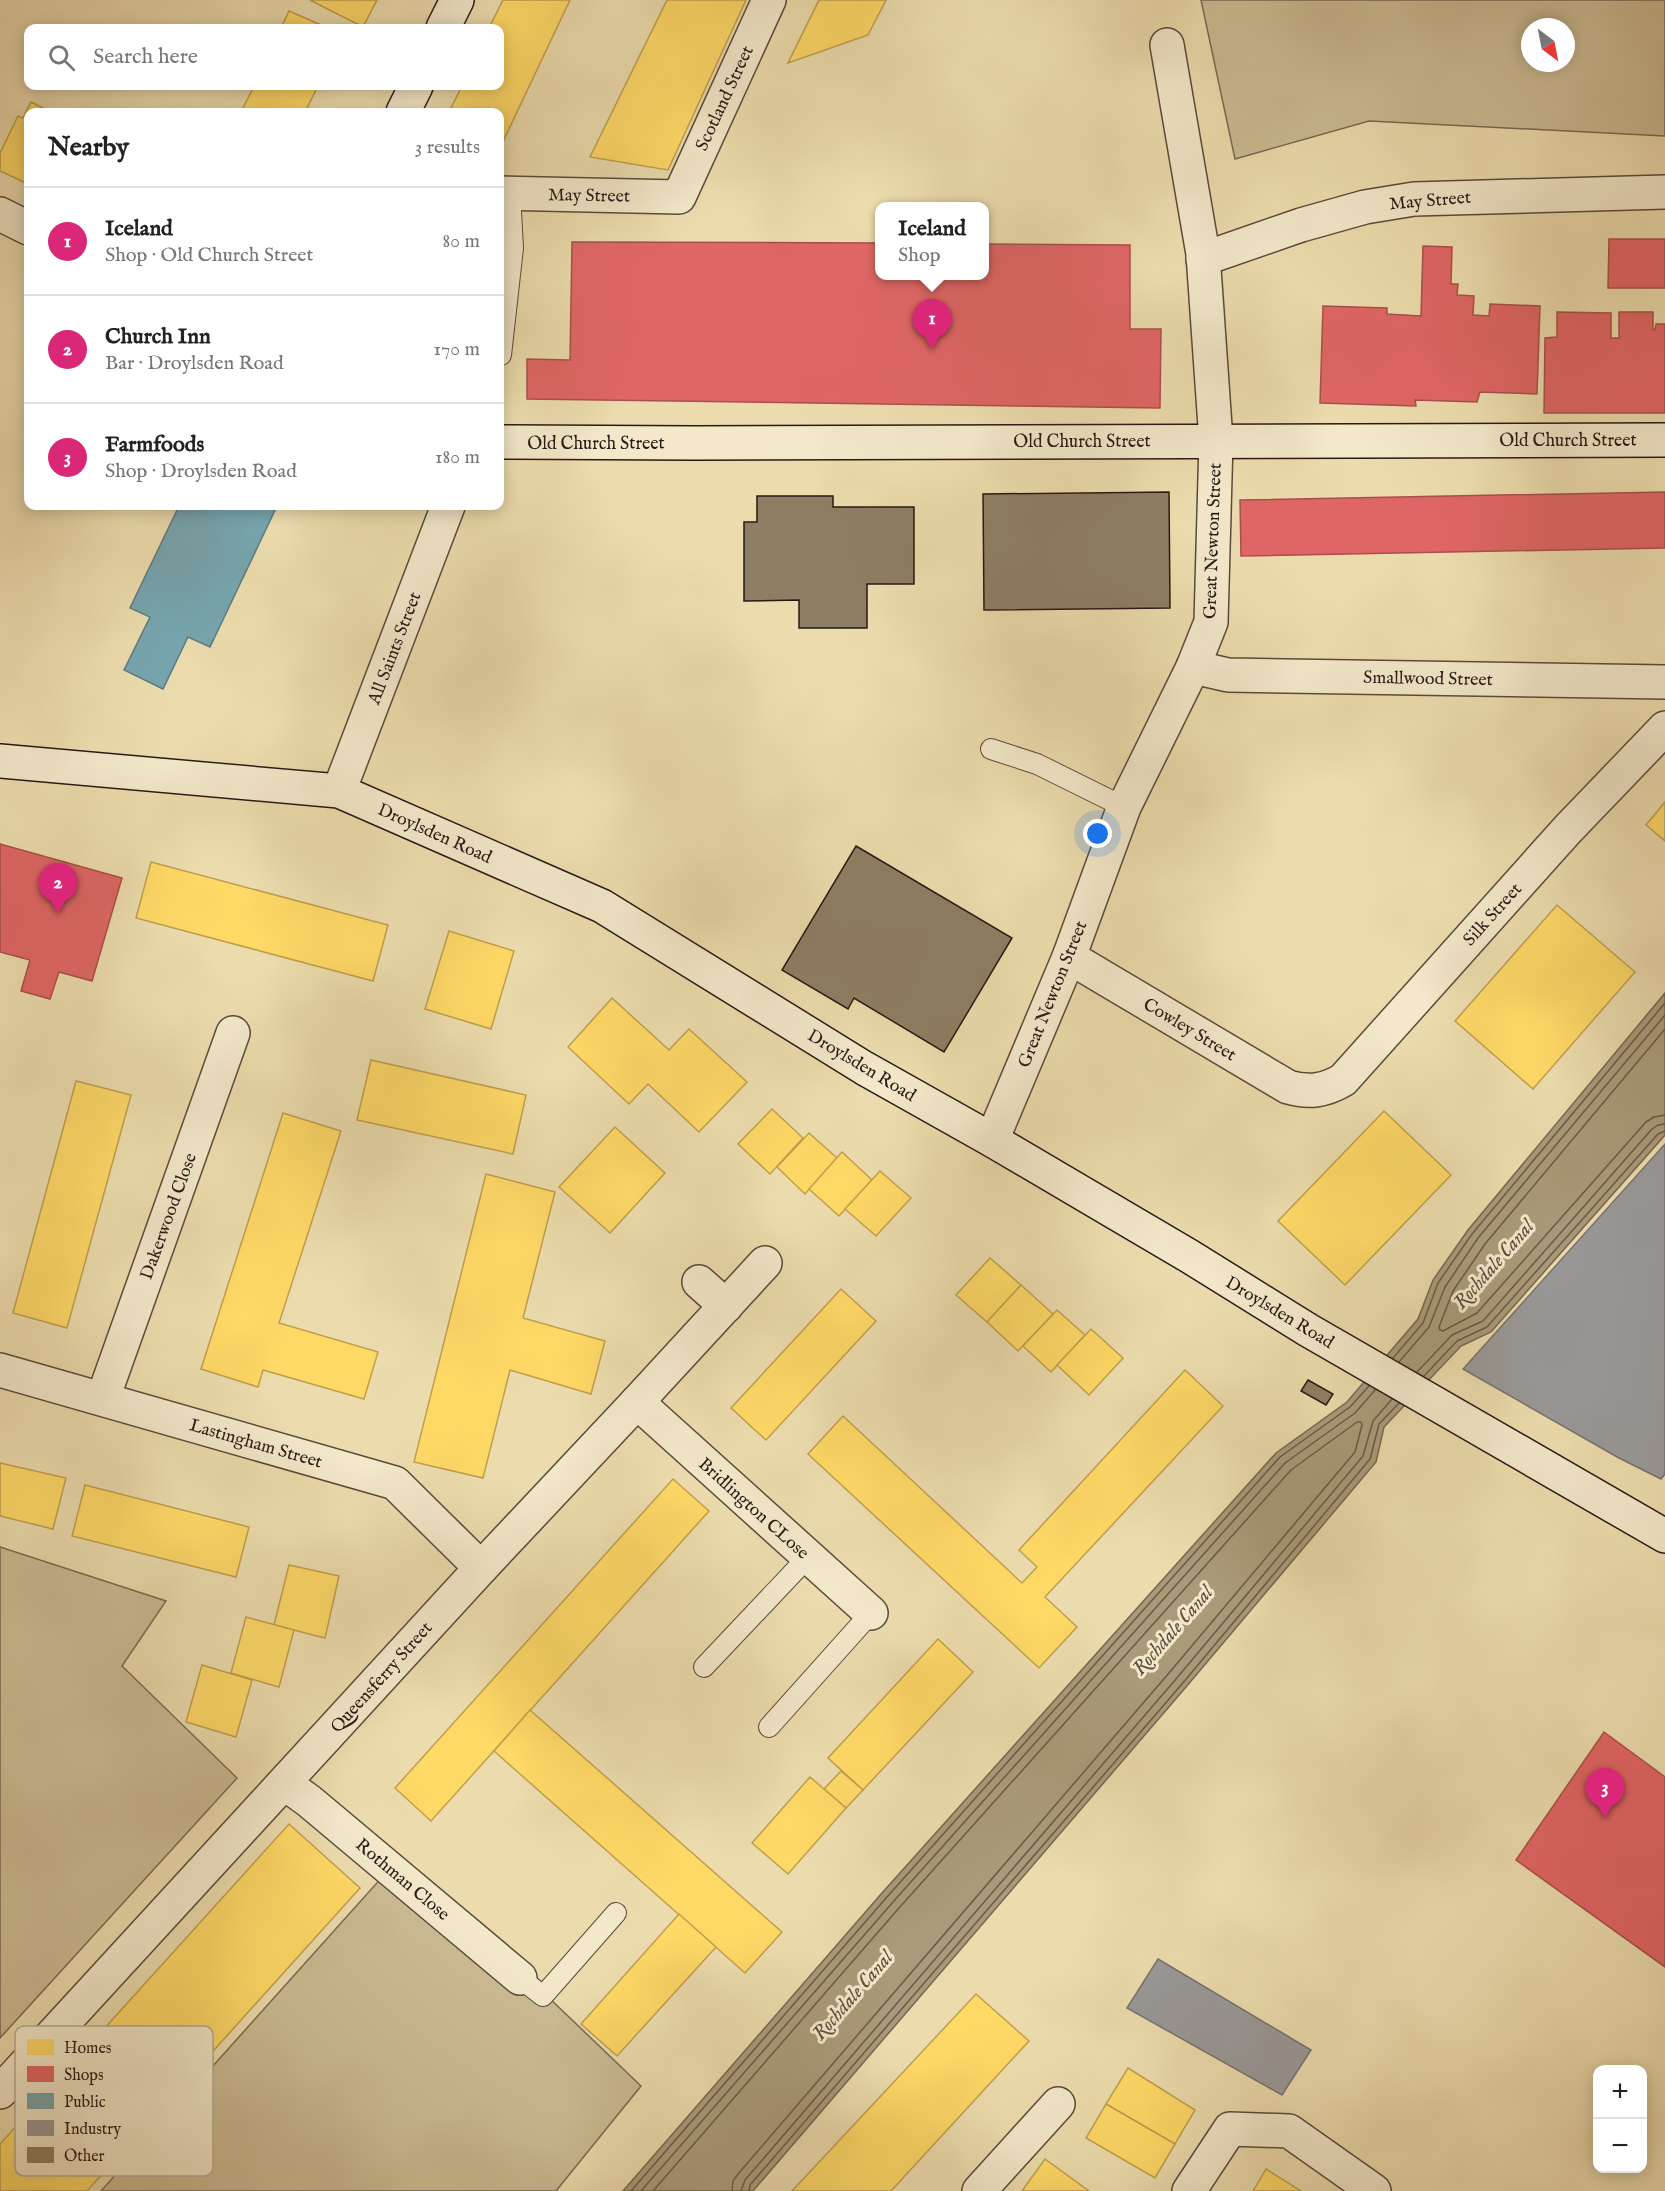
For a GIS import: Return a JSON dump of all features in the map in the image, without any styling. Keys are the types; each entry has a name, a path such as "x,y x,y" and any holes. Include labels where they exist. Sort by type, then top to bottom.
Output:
{"street":[{"path":"445,24 457,0"},
{"name":"Scotland Street","path":"679,197 769,0"},
{"name":"Great Newton Street","path":"992,1140 1069,957 1124,807 1193,667 1211,622 1216,441 1203,259 1167,45"},
{"path":"405,108 414,90"},
{"name":"May Street","path":"1203,259 1301,225 1365,207 1414,199 1665,192"},
{"name":"May Street","path":"505,193 679,197"},
{"path":"0,214 24,226"},
{"name":"Old Church Street","path":"504,442 1665,440"},
{"name":"All Saints Street","path":"339,791 446,510"},
{"name":"Smallwood Street","path":"1193,667 1228,675 1665,681"},
{"name":"Silk Street","path":"1314,1091 1330,1088 1343,1080 1568,830 1665,728"},
{"name":"Droylsden Road","path":"0,761 339,791 602,906 864,1068 992,1140 1189,1256 1342,1350 1665,1536"},
{"name":"Cowley Street","path":"1069,957 1288,1087 1300,1091 1314,1091"},
{"name":"Dakerwood Close","path":"103,1398 233,1033"},
{"name":"Queensferry Street","path":"61,2026 765,1263"},
{"path":"699,1282 726,1306"},
{"name":"Lastingham Street","path":"0,1370 395,1483 481,1568"},
{"name":"Bridlington CLose","path":"638,1402 871,1613"},
{"name":"Rothman Close","path":"284,1783 309,1801 520,1978"},
{"name":"Queensferry Street","path":"0,2092 15,2076"},
{"path":"979,2191 1058,2104"},
{"path":"1189,2191 1230,2129 1289,2131 1374,2191"}],"lane":[{"path":"504,328 513,248 505,193"},
{"path":"992,749 1037,764 1124,807"},
{"path":"704,1667 808,1557"},
{"path":"769,1726 871,1613"},
{"path":"520,1978 543,1996 616,1913"}],"shaded area":[{"path":"1201,0 1665,0 1665,136 1369,121 1235,159"},
{"path":"0,1547 166,1601 122,1666 237,1778 0,2038"},
{"path":"401,1856 641,2086 556,2191 101,2191 114,2176 213,2176 213,2066"}],"water":[{"name":"Rochdale Canal","path":"1665,993 1665,1135 1491,1332 1461,1346 1384,1427 1376,1462 753,2191 623,2191 882,1893 1276,1453 1347,1402 1418,1319 1433,1280 1468,1230"}],"building: Homes":[{"path":"310,0 377,0 365,24 357,24"},
{"path":"503,0 570,0 504,140 504,108 451,108 460,90 504,90 504,24 491,24"},
{"path":"667,0 746,0 668,170 590,157"},
{"path":"819,0 886,0 868,35 788,63"},
{"path":"289,11 319,24 283,24"},
{"path":"252,90 316,90 307,108 243,108"},
{"path":"31,102 43,108 28,108"},
{"path":"18,116 23,118 24,116 24,182 0,171 0,153"},
{"path":"1665,802 1665,841 1646,825"},
{"path":"151,862 388,925 373,981 136,918"},
{"path":"1557,905 1635,972 1533,1089 1455,1021"},
{"path":"449,931 514,951 491,1029 425,1009"},
{"path":"612,998 669,1050 689,1029 747,1082 699,1132 648,1084 629,1104 568,1047"},
{"path":"371,1060 526,1095 513,1154 357,1120"},
{"path":"76,1081 131,1095 67,1328 13,1313"},
{"path":"772,1109 803,1138 770,1174 738,1144"},
{"path":"1384,1111 1451,1175 1345,1285 1278,1221"},
{"path":"283,1113 341,1131 279,1323 378,1352 364,1399 263,1370 258,1387 201,1369"},
{"path":"615,1127 665,1173 610,1233 559,1187"},
{"path":"809,1133 837,1158 805,1194 777,1167"},
{"path":"842,1152 872,1180 839,1216 809,1189"},
{"path":"880,1171 911,1198 876,1236 845,1209"},
{"path":"486,1174 555,1192 523,1318 605,1341 591,1394 510,1370 483,1478 414,1462"},
{"path":"990,1258 1021,1285 987,1322 956,1295"},
{"path":"1021,1285 1053,1314 1018,1351 987,1322"},
{"path":"841,1289 876,1321 766,1440 731,1408"},
{"path":"1057,1310 1085,1335 1051,1372 1023,1346"},
{"path":"1091,1329 1123,1358 1089,1395 1057,1365"},
{"path":"1185,1370 1223,1406 1045,1597 1077,1627 1039,1668 808,1454 843,1416 1022,1583 1037,1567 1019,1550"},
{"path":"0,1463 66,1478 53,1529 0,1516"},
{"path":"673,1479 709,1511 431,1821 395,1788"},
{"path":"85,1485 249,1527 236,1577 72,1536"},
{"path":"289,1565 339,1576 325,1638 274,1625"},
{"path":"246,1617 294,1630 279,1687 231,1673"},
{"path":"938,1639 973,1672 863,1790 828,1758"},
{"path":"202,1665 252,1680 236,1737 186,1722"},
{"path":"530,1710 782,1932 745,1973 494,1751"},
{"path":"841,1771 863,1790 846,1808 824,1789"},
{"path":"810,1777 846,1808 788,1874 752,1843"},
{"path":"289,1824 360,1888 213,2051 213,2026 107,2026"},
{"path":"679,1914 716,1947 617,2056 581,2024"},
{"path":"976,1994 1029,2041 891,2191 792,2191"},
{"path":"1128,2068 1195,2110 1175,2144 1106,2104"},
{"path":"1106,2104 1175,2144 1155,2178 1086,2138"},
{"path":"15,2127 15,2176 101,2176 87,2191 0,2191 0,2144"},
{"path":"1045,2159 1089,2191 1022,2191"},
{"path":"1266,2169 1301,2191 1253,2191"}],"building: Shops":[{"path":"1609,239 1665,239 1665,288 1608,288"},
{"path":"572,242 875,243 875,280 989,280 989,244 1130,245 1130,329 1161,329 1160,408 527,399 527,359 570,360"},
{"path":"1423,246 1452,247 1451,284 1458,284 1457,295 1474,296 1473,315 1489,316 1490,304 1540,306 1537,394 1480,392 1477,402 1415,400 1416,406 1320,403 1323,306 1387,308 1387,314 1421,316"},
{"path":"1557,312 1611,313 1611,338 1619,338 1619,312 1653,312 1653,329 1655,330 1656,324 1665,324 1665,413 1544,413 1545,338 1557,337"},
{"path":"1665,492 1665,548 1241,556 1240,500"},
{"path":"0,844 122,878 92,981 59,972 50,999 21,991 30,960 0,952"},
{"path":"1604,1732 1665,1777 1665,1967 1516,1860"}],"building: Public":[{"path":"177,510 275,510 210,647 188,637 163,689 124,670 150,617 130,608"}],"building: Industry":[{"path":"1665,1144 1665,1474 1661,1479 1619,1458 1463,1369"},
{"path":"1158,1959 1311,2050 1282,2095 1127,2008"}],"building: Other":[{"path":"1169,492 1170,608 984,610 983,494"},
{"path":"757,496 833,496 833,507 914,507 914,584 867,584 867,628 799,628 799,600 744,601 744,522 757,522"},
{"path":"856,846 1012,938 944,1052 854,998 848,1009 782,970"},
{"path":"1308,1380 1333,1394 1326,1405 1301,1391"}],"place":[{"name":"Iceland","path":"932,349"},
{"name":"Church Inn","path":"58,913"},
{"name":"Farmfoods","path":"1605,1818"}]}
